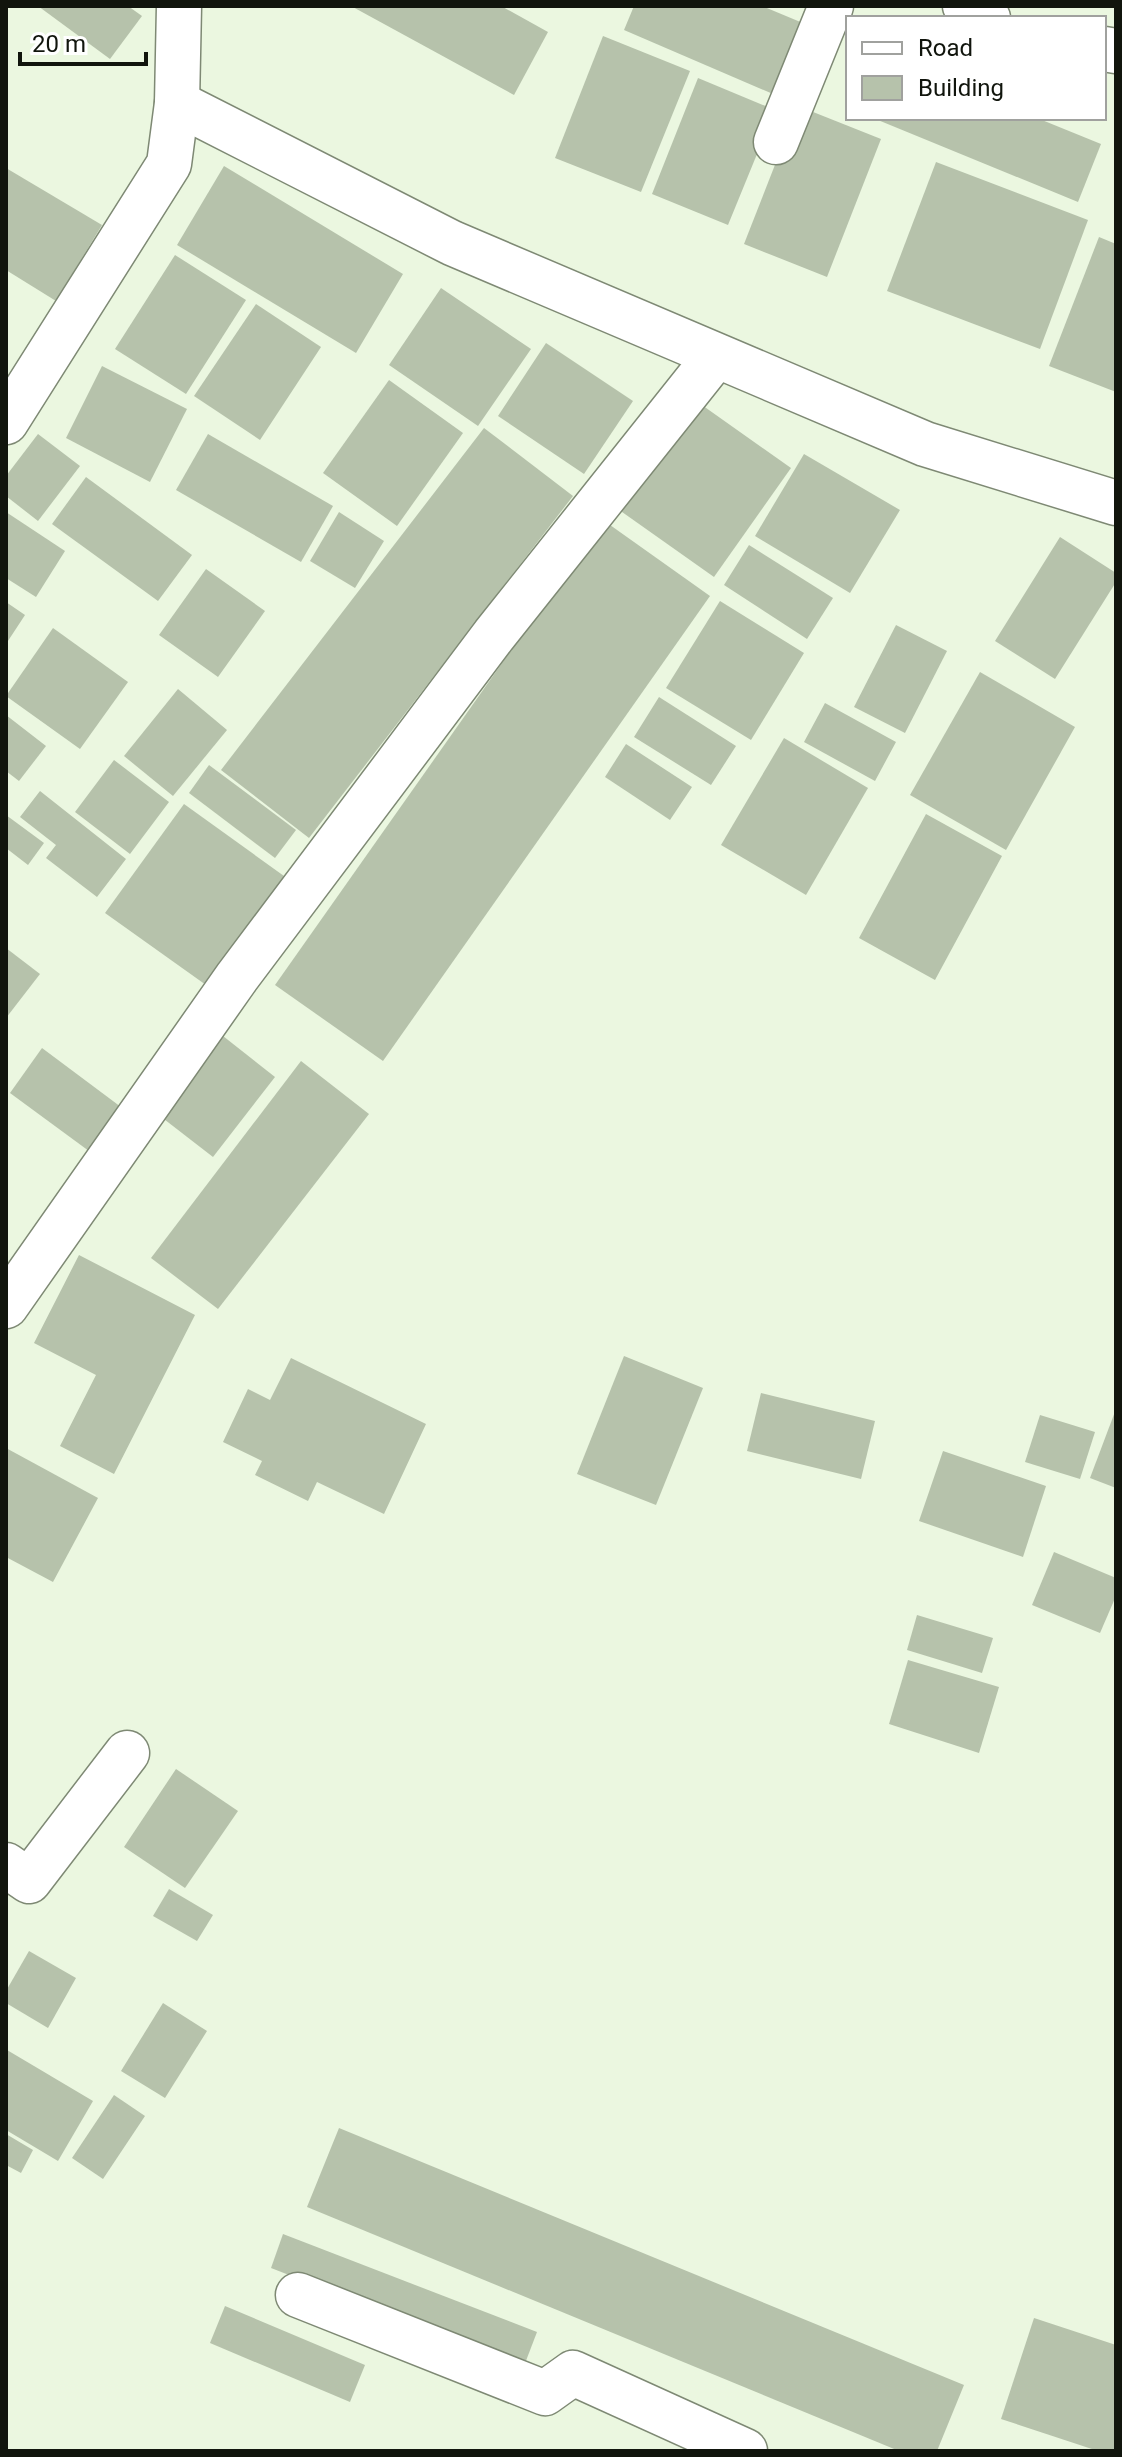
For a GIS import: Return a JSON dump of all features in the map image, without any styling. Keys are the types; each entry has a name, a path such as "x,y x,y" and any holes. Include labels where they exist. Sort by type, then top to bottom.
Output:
{"street":[{"path":"6,422 169,164 177,103 179,6"},
{"path":"776,142 831,6"},
{"path":"965,6 984,16"},
{"path":"177,103 452,243 716,356 925,444 1116,503"},
{"path":"6,1306 237,977 494,635 716,356"},
{"path":"6,1865 29,1881 127,1753"},
{"path":"298,2295 545,2393 573,2373 745,2451"}],"building":[{"path":"38,6 128,6 142,16 110,59"},
{"path":"351,6 501,6 548,32 514,95"},
{"path":"634,6 762,6 810,26 780,97 624,30"},
{"path":"603,36 690,71 641,192 555,158"},
{"path":"698,78 775,110 728,225 652,194"},
{"path":"798,106 881,139 827,277 744,244"},
{"path":"878,120 1042,120 1101,144 1078,202"},
{"path":"936,162 1088,220 1040,349 887,291"},
{"path":"224,166 403,274 356,353 177,245"},
{"path":"6,168 102,225 56,301 6,270"},
{"path":"1099,237 1116,244 1116,392 1049,366"},
{"path":"175,255 246,300 186,394 115,349"},
{"path":"441,288 531,349 478,426 389,365"},
{"path":"256,304 321,347 260,440 194,396"},
{"path":"546,343 633,401 584,474 498,416"},
{"path":"102,366 187,409 150,482 66,438"},
{"path":"389,380 463,433 397,526 323,473"},
{"path":"692,398 791,468 714,577 615,507"},
{"path":"484,428 573,496 309,838 221,770"},
{"path":"38,434 80,466 38,521 6,496 6,476"},
{"path":"208,434 333,506 301,562 176,490"},
{"path":"804,454 900,510 850,593 755,536"},
{"path":"86,477 192,555 158,601 52,524"},
{"path":"6,512 65,551 36,597 6,578"},
{"path":"339,512 384,541 355,588 310,561"},
{"path":"603,520 710,596 383,1061 275,985"},
{"path":"1060,537 1116,573 1116,582 1055,679 995,641"},
{"path":"749,545 833,598 807,639 724,585"},
{"path":"206,569 265,611 218,677 159,635"},
{"path":"720,601 804,653 751,740 666,688"},
{"path":"6,602 25,615 6,644"},
{"path":"896,625 947,651 905,733 854,707"},
{"path":"53,628 128,682 80,749 6,696"},
{"path":"980,672 1075,727 1006,850 910,795"},
{"path":"178,689 227,730 173,796 124,756"},
{"path":"659,697 736,746 711,785 634,737"},
{"path":"825,703 896,742 875,781 804,742"},
{"path":"6,715 46,746 19,781 6,771"},
{"path":"784,738 868,788 806,895 721,845"},
{"path":"626,744 692,787 670,820 605,777"},
{"path":"114,760 169,802 130,854 75,812"},
{"path":"209,765 296,830 275,858 189,793"},
{"path":"40,791 126,859 97,897 46,858 56,845 20,817"},
{"path":"184,804 284,876 206,985 105,913"},
{"path":"926,814 1002,856 935,980 859,938"},
{"path":"6,815 44,843 28,865 6,848"},
{"path":"6,948 40,974 6,1018"},
{"path":"223,1036 275,1077 213,1157 160,1116"},
{"path":"42,1048 125,1110 93,1154 10,1093"},
{"path":"301,1061 369,1114 218,1309 151,1258"},
{"path":"79,1255 195,1315 114,1474 60,1446 96,1375 34,1343"},
{"path":"624,1356 703,1388 656,1505 577,1474"},
{"path":"291,1358 426,1424 384,1514 317,1482 308,1501 255,1475 262,1461 223,1442 248,1389 270,1400"},
{"path":"761,1393 875,1421 861,1479 747,1451"},
{"path":"1116,1409 1116,1488 1090,1478"},
{"path":"1040,1415 1095,1432 1080,1479 1025,1462"},
{"path":"6,1448 98,1498 53,1582 6,1557"},
{"path":"943,1451 1046,1486 1023,1557 919,1521"},
{"path":"1054,1552 1116,1578 1116,1596 1100,1633 1032,1605"},
{"path":"917,1615 993,1638 982,1673 907,1650"},
{"path":"908,1660 999,1687 979,1753 889,1724"},
{"path":"176,1769 238,1811 185,1888 124,1847"},
{"path":"169,1889 213,1915 197,1941 153,1916"},
{"path":"29,1951 76,1978 48,2028 6,2003 6,1991"},
{"path":"163,2003 207,2031 165,2098 121,2071"},
{"path":"7,2050 93,2101 58,2161 6,2130"},
{"path":"114,2095 145,2116 103,2179 72,2158"},
{"path":"339,2128 964,2385 937,2451 899,2451 307,2207"},
{"path":"6,2134 33,2150 21,2173 6,2165"},
{"path":"283,2234 537,2332 524,2366 271,2268"},
{"path":"225,2306 365,2365 350,2402 210,2343"},
{"path":"1034,2318 1116,2345 1116,2451 1098,2451 1001,2419"}]}
